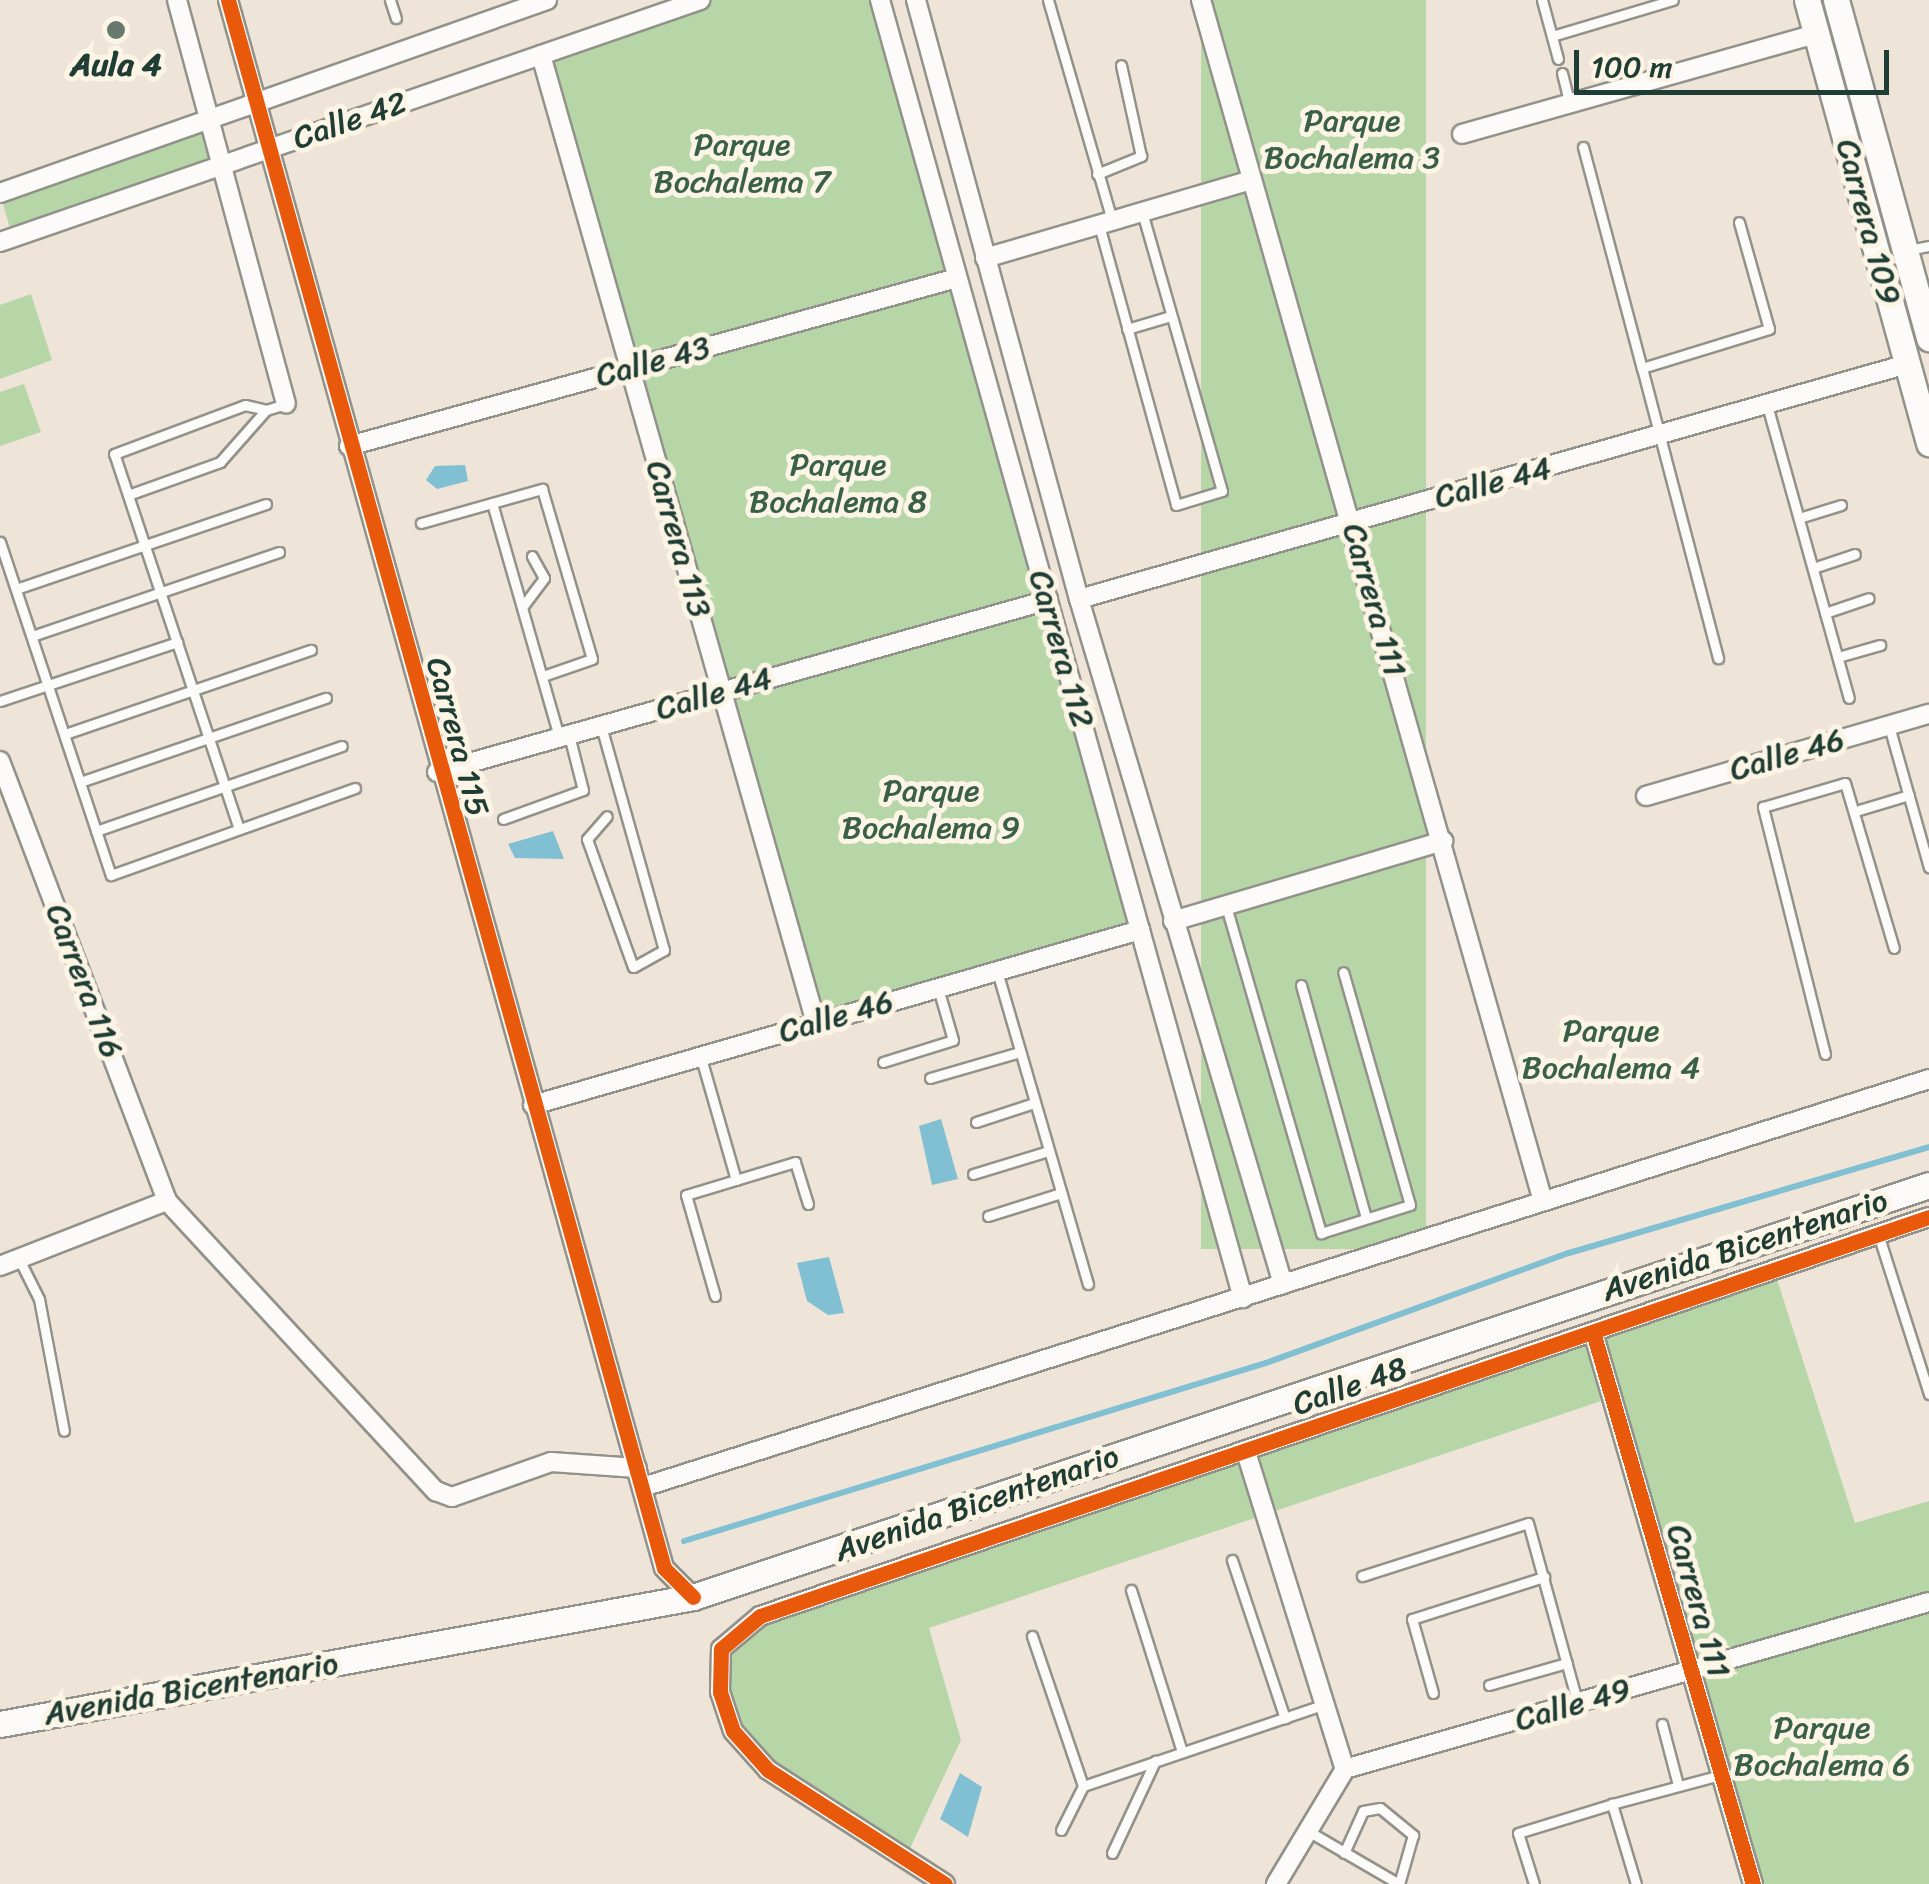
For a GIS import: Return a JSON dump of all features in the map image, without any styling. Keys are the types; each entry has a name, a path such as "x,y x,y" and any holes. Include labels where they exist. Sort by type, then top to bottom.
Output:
{"main road":[{"name":"Carrera 109","path":"1807,0 1929,444"},
{"name":"Carrera 109","path":"1836,0 1917,248 1929,338"},
{"name":"Avenida Bicentenario","path":"0,1724 694,1597 1929,1185"}],"street":[{"path":"177,0 286,404"},
{"name":"Carrera 115","path":"228,0 437,772 664,1568 694,1597"},
{"name":"Calle 42","path":"0,242 700,0"},
{"name":"Carrera 112","path":"880,0 1243,1298"},
{"name":"Carrera 112","path":"916,0 1079,599 1282,1284"},
{"name":"Carrera 111","path":"1201,0 1543,1201"},
{"name":"Calle 42","path":"0,193 536,2"},
{"path":"1462,134 1816,34"},
{"name":"Carrera 113","path":"541,55 816,1023"},
{"path":"986,258 1252,180"},
{"name":"Calle 43","path":"349,446 957,278"},
{"name":"Calle 44","path":"1079,599 1908,364"},
{"name":"Calle 44","path":"437,772 1048,600"},
{"name":"Calle 46","path":"1646,796 1929,714"},
{"name":"Carrera 116","path":"0,761 167,1201"},
{"path":"1173,921 1443,841"},
{"name":"Calle 46","path":"533,1105 1140,930"},
{"path":"0,1266 167,1201 436,1491 468,1492 551,1462 640,1478 1243,1298 1929,1079"},
{"name":"Calle 48","path":"945,1884 768,1770 732,1730 720,1692 722,1649 787,1602 1246,1452 1929,1217"},
{"name":"Carrera 111","path":"1593,1332 1753,1884"},
{"path":"1246,1452 1344,1768 1276,1884"},
{"name":"Calle 49","path":"1344,1768 1690,1673 1929,1602"}],"lane":[{"path":"390,0 396,18"},
{"path":"1048,0 1097,174 1128,330 1176,505 1222,492 1142,212"},
{"path":"1542,0 1558,58"},
{"path":"1552,36 1673,0"},
{"path":"1097,174 1141,156 1121,65"},
{"path":"1562,73 1570,105"},
{"path":"1583,147 1718,658"},
{"path":"1642,368 1769,330 1739,222"},
{"path":"1128,330 1171,316"},
{"path":"240,829 114,454 245,405 266,410 286,404"},
{"path":"1767,405 1850,698"},
{"path":"128,495 220,462 266,410"},
{"path":"421,524 542,489 592,659 543,676"},
{"path":"16,589 266,504"},
{"path":"492,504 543,676 583,790 503,819"},
{"path":"1799,518 1841,505"},
{"path":"0,542 112,876 355,788"},
{"path":"32,636 279,552"},
{"path":"1813,568 1854,554"},
{"path":"523,606 544,578 532,556"},
{"path":"1826,613 1868,598"},
{"path":"0,701 177,642"},
{"path":"1838,657 1880,645"},
{"path":"64,734 311,650"},
{"path":"80,782 326,698"},
{"path":"601,726 664,950 632,967 587,839 607,816"},
{"path":"1889,726 1929,868"},
{"path":"96,831 342,746"},
{"path":"1825,1054 1760,816 1772,799 1838,781 1858,810 1894,948"},
{"path":"1858,810 1910,795"},
{"path":"1226,906 1320,1233 1410,1205 1343,972"},
{"path":"997,971 1088,1284"},
{"path":"1301,985 1366,1218"},
{"path":"883,1062 953,1040 938,988"},
{"path":"930,1078 1020,1052"},
{"path":"701,1056 736,1180"},
{"path":"976,1122 1034,1103"},
{"path":"972,1174 1048,1150"},
{"path":"715,1296 686,1195 795,1162 808,1204"},
{"path":"988,1216 1061,1193"},
{"path":"1878,1234 1929,1394"},
{"path":"18,1260 39,1299 64,1432"},
{"path":"1362,1576 1528,1523 1578,1704"},
{"path":"1232,1560 1285,1718"},
{"path":"1433,1692 1412,1619 1544,1577"},
{"path":"1131,1590 1182,1752"},
{"path":"1032,1636 1083,1786"},
{"path":"1489,1686 1567,1663"},
{"path":"1061,1830 1083,1786 1325,1704"},
{"path":"1662,1724 1678,1786"},
{"path":"1112,1853 1154,1762"},
{"path":"1534,1884 1518,1832 1720,1775"},
{"path":"1612,1804 1636,1884"},
{"path":"1308,1831 1344,1853 1398,1884 1413,1835 1370,1807 1344,1853"}],"green space":[{"path":"700,0 880,0 1140,930 816,1023 541,55"},
{"name":"Parque Bochalema 3","path":"1201,0 1426,0 1426,1249 1201,1249"},
{"path":"211,120 224,165 10,227 0,181"},
{"path":"31,294 52,360 0,379 0,305"},
{"path":"24,384 41,432 0,446 0,392"},
{"name":"Parque Bochalema 6","path":"1774,1270 1855,1523 1929,1501 1929,1884 1753,1884 1610,1398 929,1628 961,1740 904,1861 768,1770 733,1731 721,1649 760,1616"}],"water":[{"path":"465,465 468,481 437,489 426,480 435,466"},
{"path":"553,831 564,859 515,858 508,844"},
{"path":"941,1119 958,1179 932,1185 919,1126"},
{"path":"829,1257 844,1313 828,1315 807,1301 797,1263"},
{"path":"960,1773 982,1787 968,1837 940,1819"}],"waterway":[{"path":"684,1541 1266,1363 1569,1253 1929,1147"}],"cycle path":[{"path":"228,0 664,1568 693,1597"},
{"path":"945,1884 768,1770 733,1731 720,1692 721,1649 760,1616 1929,1217"},
{"path":"1593,1332 1753,1884"}],"place":[{"name":"Aula 4","path":"116,30"}],"park label":[{"name":"Parque Bochalema 7","path":"742,164"},
{"name":"Parque Bochalema 8","path":"838,484"},
{"name":"Parque Bochalema 9","path":"931,810"},
{"name":"Parque Bochalema 4","path":"1611,1050"}]}
